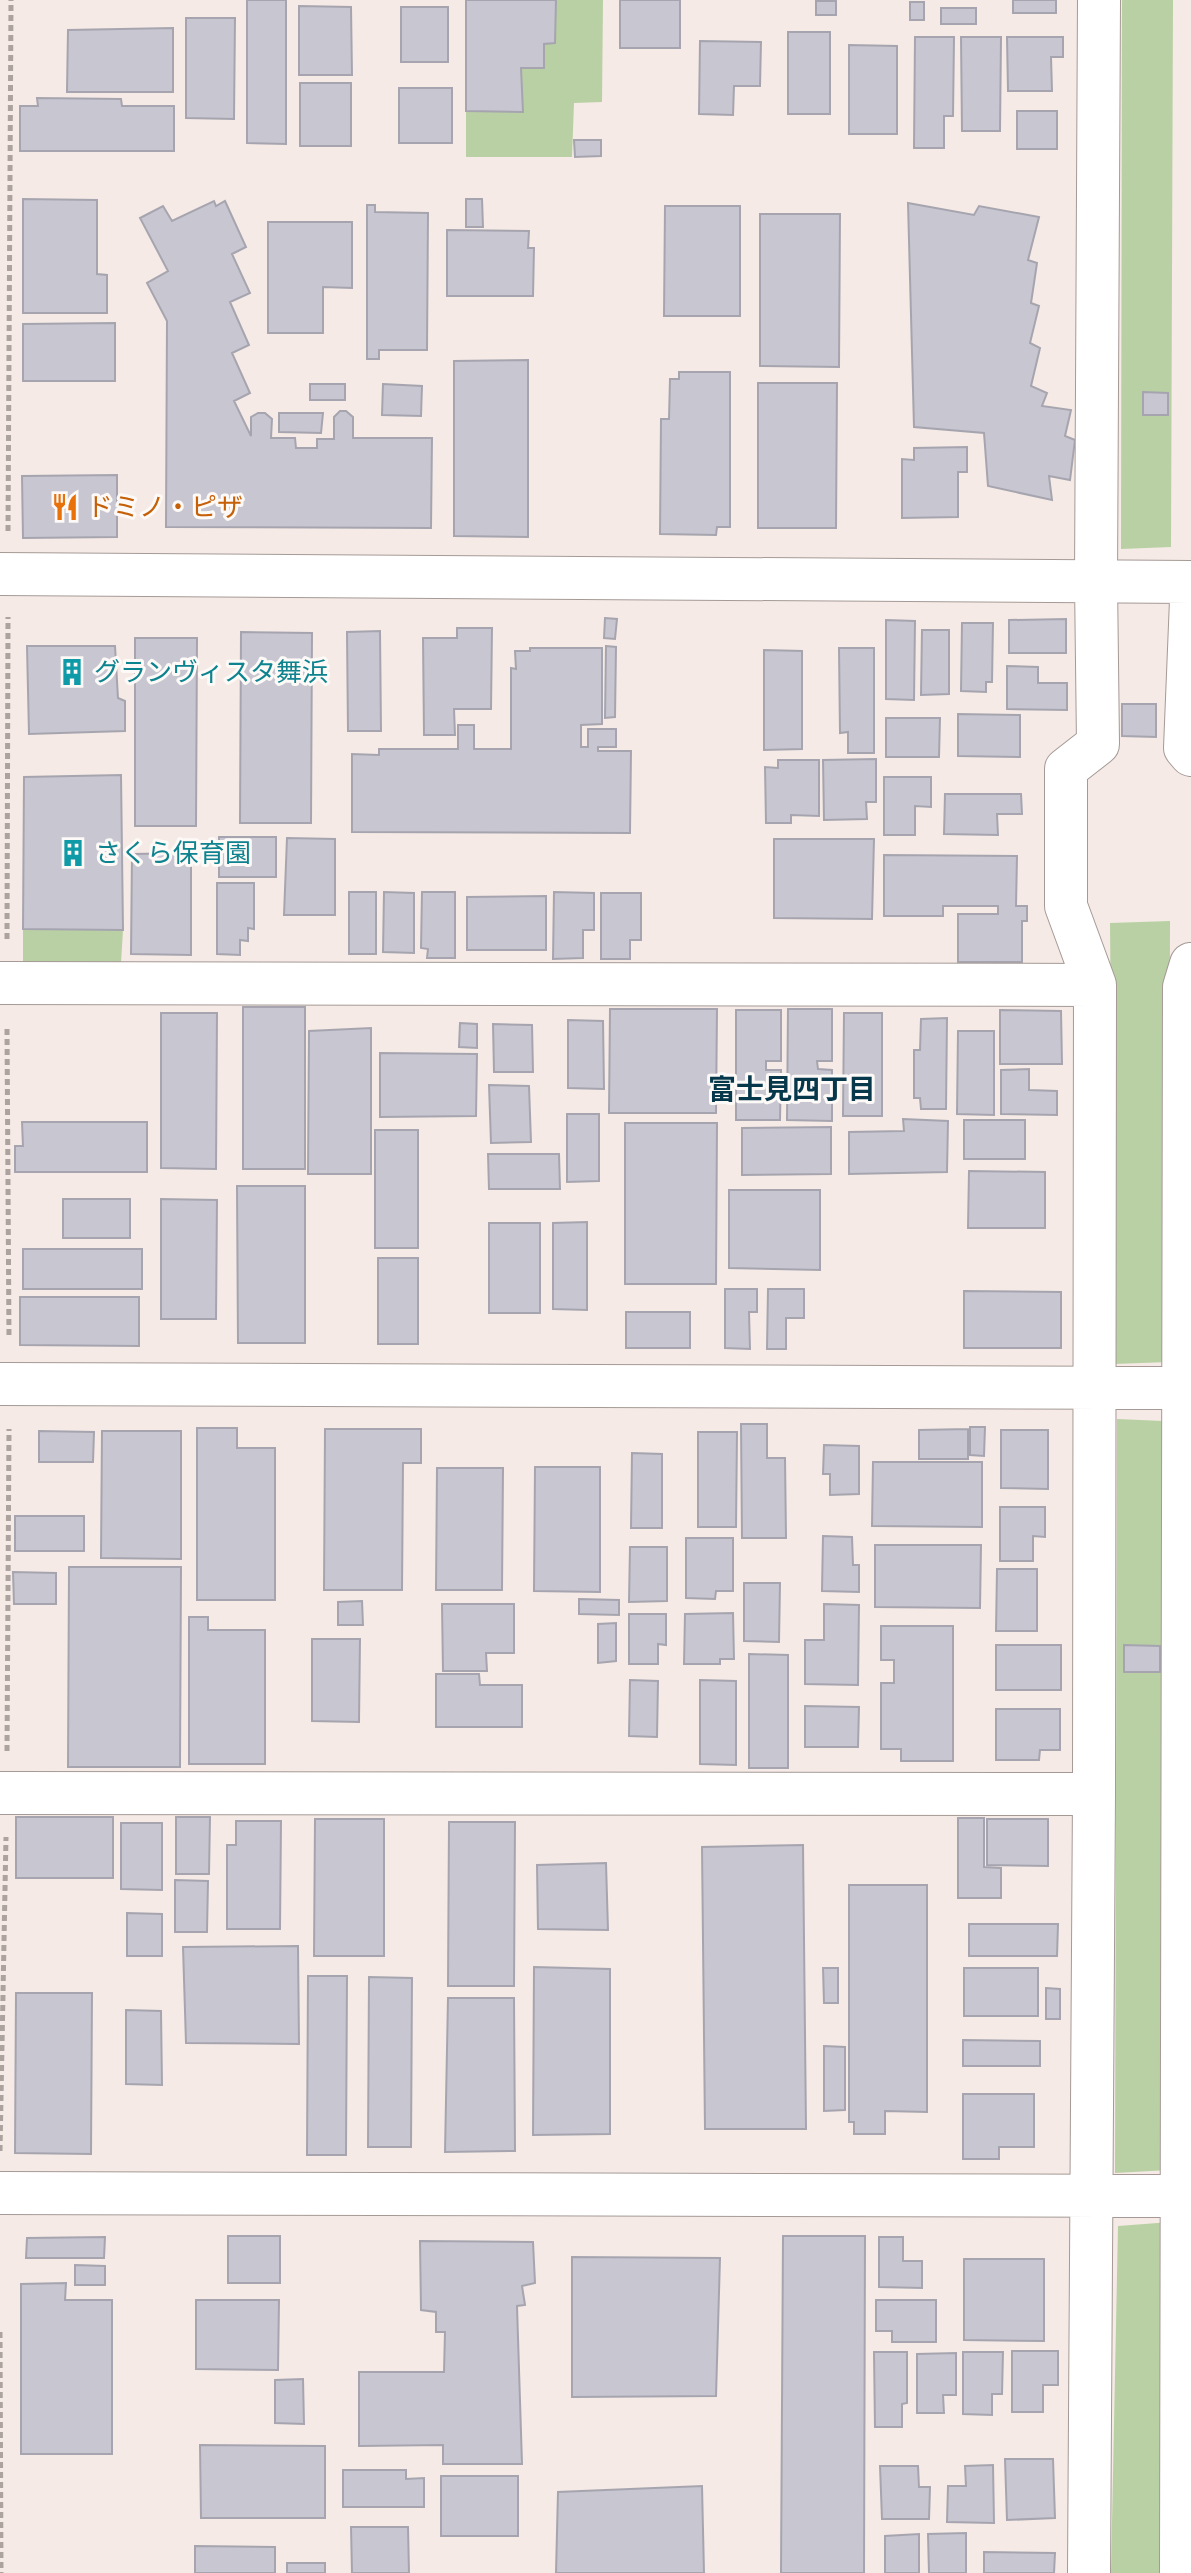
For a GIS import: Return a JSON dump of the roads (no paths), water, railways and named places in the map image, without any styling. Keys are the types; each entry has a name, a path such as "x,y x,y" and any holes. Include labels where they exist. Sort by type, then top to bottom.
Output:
{"street":[{"path":"1089,2573 1095,985 1066,906 1066,769 1098,744 1099,0"},
{"path":"4,574 1191,582"},
{"path":"1191,600 1185,748 1191,755"},
{"path":"1181,2573 1186,2196 1189,980"},
{"path":"3,983 1095,985"},
{"path":"4,1384 1187,1388"},
{"path":"3,1793 1094,1794"},
{"path":"0,2193 1186,2196"}],"place":[{"name":"ドミノ・ピザ","path":"65,507"},
{"name":"グランヴィスタ舞浜","path":"72,672"},
{"name":"さくら保育園","path":"73,853"}],"district":[{"name":"富士見四丁目","path":"792,1089"}]}
